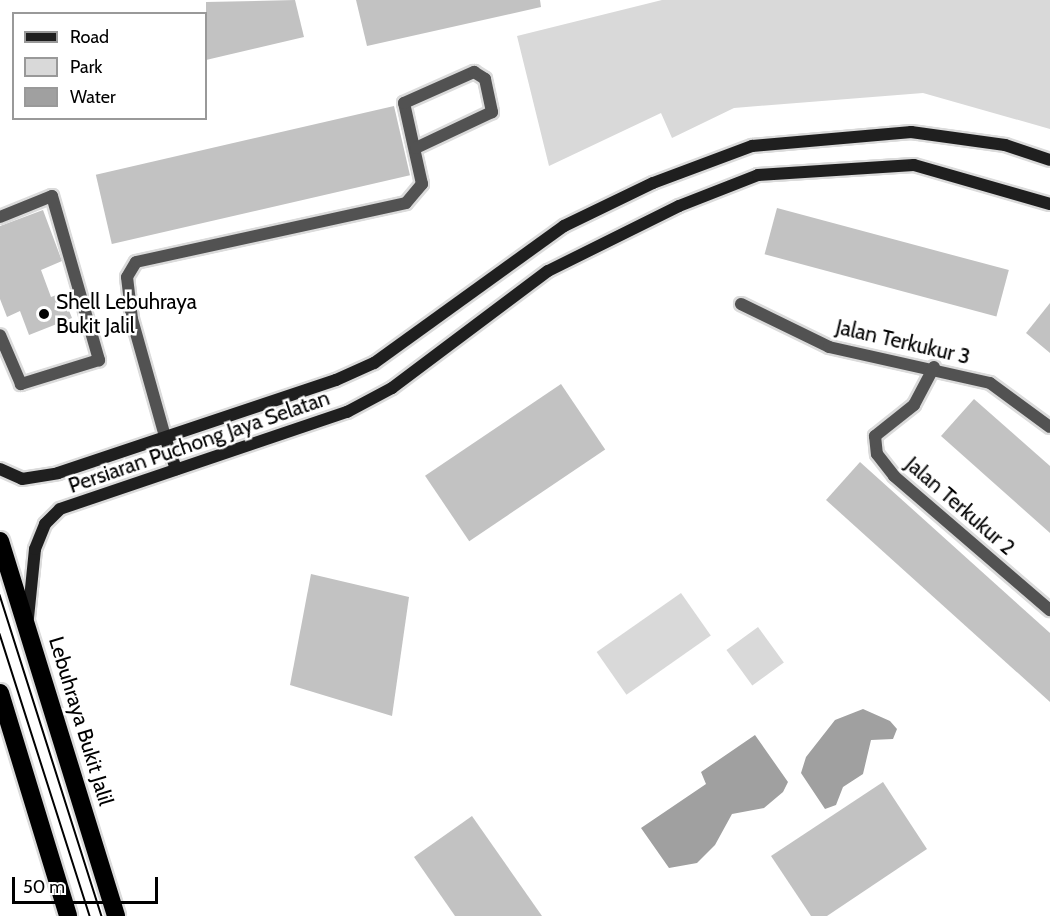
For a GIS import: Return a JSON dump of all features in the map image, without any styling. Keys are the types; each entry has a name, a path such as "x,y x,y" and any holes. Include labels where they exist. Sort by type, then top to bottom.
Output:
{"highway":[{"name":"Lebuhraya Bukit Jalil","path":"0,541 28,625 116,916"},
{"path":"0,693 68,916"}],"main road":[{"name":"Persiaran Puchong Jaya Selatan","path":"0,469 22,478 36,478 166,440 303,393 374,363 564,226 653,183 752,146 911,132 1005,145 1050,160"},
{"name":"Persiaran Puchong Jaya Selatan","path":"28,625 35,549 45,524 60,509 347,412 392,388 548,271 680,206 758,175 914,165 1050,204"},
{"path":"166,440 176,469"}],"street":[{"path":"166,440 132,319 127,277 136,262 406,203 422,184 416,148 404,103 474,72 485,78 492,112 416,148"},
{"path":"0,216 52,196 99,360 21,384 0,335"},
{"name":"Jalan Terkukur 3","path":"741,304 829,347 934,367 990,383 1050,427"},
{"name":"Jalan Terkukur 2","path":"934,367 914,405 875,436 877,454 894,476 1050,610"}],"green space":[{"path":"662,0 1050,0 1050,129 923,93 734,108 672,138 661,113 549,166 517,36"},
{"path":"681,593 711,636 626,695 597,652"},
{"path":"758,627 784,663 752,686 726,650"}],"water":[{"path":"863,709 890,721 897,729 893,739 871,740 863,774 843,787 836,805 825,809 801,773 806,757 835,720"},
{"path":"755,735 788,782 783,792 764,808 732,814 715,845 697,863 669,868 641,828 706,784 701,772"}],"building":[{"path":"295,0 304,37 207,60 206,2"},
{"path":"356,0 540,0 541,7 367,46"},
{"path":"394,106 410,175 112,244 96,175"},
{"path":"777,208 1009,270 996,316 765,254"},
{"path":"43,210 62,261 41,270 51,297 62,293 72,318 29,335 20,311 7,317 0,299 0,226"},
{"path":"1050,303 1050,353 1026,333"},
{"path":"561,384 605,449 469,541 425,476"},
{"path":"974,399 1050,466 1050,533 941,436"},
{"path":"860,462 1050,633 1050,702 826,500"},
{"path":"311,574 409,597 392,716 290,685"},
{"path":"883,782 927,849 827,916 811,916 771,856"},
{"path":"472,816 542,916 455,916 414,857"}],"tram line":[{"path":"0,595 102,916"},
{"path":"0,634 90,916"}],"place":[{"name":"Shell Lebuhraya Bukit Jalil","path":"44,314"}]}
